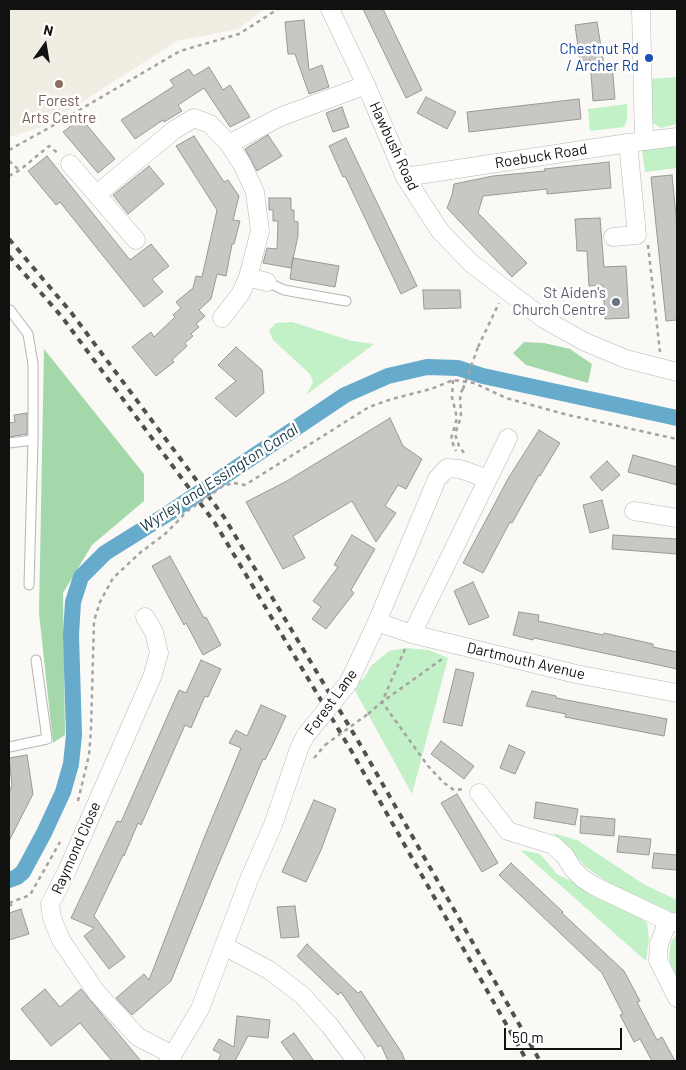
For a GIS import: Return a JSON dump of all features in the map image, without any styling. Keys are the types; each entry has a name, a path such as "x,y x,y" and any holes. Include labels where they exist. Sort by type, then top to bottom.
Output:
{"street":[{"name":"Hawbush Road","path":"330,9 366,85 405,177 440,231 471,263 544,319 585,342 626,359 670,371"},
{"path":"613,237 637,235 636,142 641,9"},
{"path":"229,144 280,117 366,85"},
{"path":"97,194 174,130 194,118 210,124 229,144 242,164 255,192 260,231 248,277 241,293 222,318"},
{"name":"Roebuck Road","path":"405,177 677,137"},
{"path":"70,164 136,240"},
{"path":"248,277 266,282"},
{"path":"412,634 480,476 508,438"},
{"name":"Forest Lane","path":"171,1058 200,1009 250,877 273,825 300,746 349,682 437,479 447,468 460,469 480,476"},
{"path":"634,511 677,518"},
{"name":"Dartmouth Avenue","path":"376,622 412,634 576,674 677,693"},
{"name":"Raymond Close","path":"146,629 159,653 152,676 70,864 50,904 52,918 60,940 97,993 138,1037 171,1058"},
{"path":"479,793 508,831 553,845 565,856 573,869 594,886 673,922 658,944 658,960 677,998"},
{"path":"224,946 269,970 302,994 330,1026 356,1061"}],"lane":[{"path":"266,282 284,290 346,301"},
{"path":"10,310 28,334 33,364 29,585"},
{"path":"9,444 33,440"},
{"path":"9,747 47,739 36,660"}],"path":[{"path":"9,150 180,51 239,34 278,9"},
{"path":"9,176 20,170 49,146 70,164"},
{"path":"9,161 20,170"},
{"path":"647,236 670,371"},
{"path":"480,476 459,446 455,434 461,417 460,394 464,389 478,347 504,289"},
{"path":"453,380 452,397 457,418 451,439 454,450 480,476"},
{"path":"77,806 89,755 94,621 100,602 113,578 141,552 166,534 186,512 223,486 234,482 245,485 369,407 431,389 453,380 474,383 506,398 568,415 677,439"},
{"path":"382,702 412,634"},
{"path":"325,746 460,646"},
{"path":"382,702 428,766 444,783 454,790 472,789 479,793"},
{"path":"9,904 30,895 63,838"}],"shaded area":[{"name":"Forest Arts Centre","path":"9,9 265,9 238,29 177,41 43,127 9,137"}],"green space":[{"path":"677,77 677,124 661,128 651,122 649,79"},
{"path":"627,104 627,120 624,127 590,131 588,109"},
{"path":"677,146 677,168 645,172 642,150"},
{"path":"292,322 352,341 374,344 306,395 313,382 310,374 273,340 269,330 276,323"},
{"path":"524,342 544,343 570,349 592,364 588,383 526,365 513,353"},
{"path":"44,349 144,474 144,501 92,545 63,593 65,735 53,743 39,613"},
{"path":"406,648 429,650 448,658 412,794 353,687 364,678 371,666 389,651"},
{"path":"553,833 577,840 645,885 677,900 677,915 667,913 616,889 586,867"},
{"path":"520,850 537,853 542,856 557,874 636,914 647,923 649,939 646,961"},
{"path":"677,934 677,984 671,970 669,956 671,942"}],"building":[{"path":"363,9 383,9 422,90 406,98"},
{"path":"304,20 309,70 322,65 329,87 309,94 295,54 288,54 285,22"},
{"path":"597,22 604,65 612,64 615,99 593,101 590,60 580,61 575,25"},
{"path":"209,67 223,90 230,85 250,117 230,127 204,88 178,105 182,111 164,122 163,120 135,139 121,120 174,86 170,80 189,69 194,76"},
{"path":"426,97 456,112 447,129 417,113"},
{"path":"579,99 581,119 469,132 467,112"},
{"path":"342,107 349,127 333,132 326,113"},
{"path":"81,118 115,159 98,173 63,132"},
{"path":"268,135 282,156 257,171 245,149"},
{"path":"194,136 224,182 228,180 239,196 233,220 240,221 234,244 232,244 226,276 217,274 211,299 199,310 205,316 196,324 199,327 185,343 187,346 172,360 174,362 156,376 132,347 151,332 154,337 175,317 173,315 181,308 176,302 193,288 196,276 202,277 217,210 176,146"},
{"path":"346,138 417,286 401,294 329,146"},
{"path":"47,156 130,260 151,244 169,266 152,279 163,292 144,307 60,202 56,205 28,171"},
{"path":"609,162 611,188 547,194 547,189 483,196 478,213 527,263 512,277 447,208 454,184 493,176"},
{"path":"149,166 164,184 128,214 113,195"},
{"path":"672,175 677,225 677,320 666,321 651,177"},
{"path":"269,198 291,198 291,210 294,210 294,221 298,222 298,236 291,268 263,263 267,248 277,249 278,221 273,221 273,210 269,210"},
{"path":"600,218 604,267 626,266 629,318 605,319 603,285 589,286 587,251 577,251 575,219"},
{"path":"293,258 339,266 335,287 290,279"},
{"path":"423,290 460,290 461,308 424,309"},
{"path":"236,347 262,370 264,393 236,417 215,398 236,381 218,365"},
{"path":"27,413 27,434 9,437 9,423 15,422 14,415"},
{"path":"390,418 403,446 422,459 406,489 398,485 385,506 396,513 376,542 352,501 293,536 305,558 283,569 246,502 287,481"},
{"path":"539,430 560,443 539,475 512,523 510,522 483,573 463,563 509,477"},
{"path":"633,455 677,467 677,485 628,472"},
{"path":"607,461 620,475 602,491 590,477"},
{"path":"602,500 609,528 590,533 583,505"},
{"path":"352,535 375,549 351,590 354,593 326,629 312,619 321,607 313,601 338,567 334,565"},
{"path":"613,535 677,539 677,554 612,549"},
{"path":"170,556 221,645 203,655 186,623 184,625 152,566"},
{"path":"473,582 489,617 469,625 454,591"},
{"path":"519,612 539,615 538,621 603,635 604,633 653,644 653,647 677,652 677,669 513,635"},
{"path":"201,660 221,669 208,697 205,696 191,728 185,725 141,825 138,823 94,916 125,957 109,969 84,936 94,928 71,918 117,821 121,822 179,690 186,693"},
{"path":"456,669 474,673 462,726 443,722"},
{"path":"532,691 556,696 556,698 667,719 664,736 565,717 566,714 526,706"},
{"path":"261,705 286,716 265,760 263,759 171,981 132,1015 116,998 144,974 149,980 241,748 229,743 236,730 247,736"},
{"path":"441,741 474,766 464,779 431,754"},
{"path":"509,745 525,752 515,774 500,768"},
{"path":"27,755 33,794 9,841 9,792 12,785 9,758"},
{"path":"457,794 498,863 482,872 441,803"},
{"path":"314,800 336,809 321,850 306,882 282,872"},
{"path":"536,802 578,809 575,825 534,818"},
{"path":"581,816 615,819 614,836 580,833"},
{"path":"619,836 651,839 649,855 617,852"},
{"path":"654,853 677,855 677,870 652,868"},
{"path":"511,863 624,971 640,1001 637,1002 657,1040 662,1037 675,1061 652,1061 640,1039 634,1042 620,1015 623,1014 602,973 499,875"},
{"path":"295,906 299,937 281,938 277,907"},
{"path":"21,909 29,934 9,940 9,913"},
{"path":"307,944 358,993 361,991 402,1053 405,1061 388,1061 381,1045 378,1047 341,992 338,995 297,956"},
{"path":"45,989 60,1007 81,989 141,1061 112,1061 80,1023 51,1046 21,1009"},
{"path":"237,1016 270,1020 268,1038 248,1036 235,1061 218,1061 221,1054 213,1050 219,1039 234,1047"},
{"path":"294,1033 314,1061 295,1061 281,1042"}],"waterway":[{"name":"Wyrley and Essington Canal","path":"9,880 23,872 63,792 71,764 74,735 71,635 73,602 81,577 105,553 169,513 345,395 388,376 427,367 458,368 483,376 677,418"}],"railway":[{"path":"9,239 70,311 224,517 361,746 540,1061"},
{"path":"9,256 62,317 215,523 352,752 527,1061"}],"place":[{"name":"Chestnut Rd / Archer Rd","path":"649,58"},
{"name":"Forest Arts Centre","path":"59,84"},
{"name":"St Aiden's Church Centre","path":"616,302"}]}
